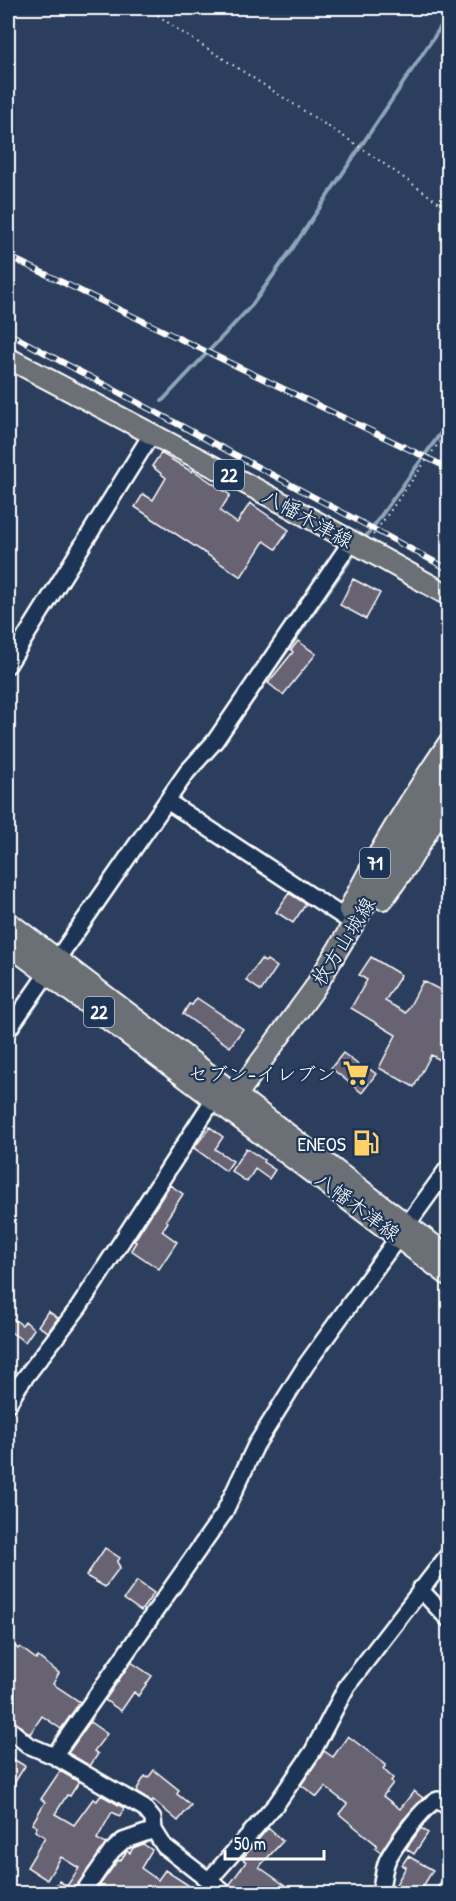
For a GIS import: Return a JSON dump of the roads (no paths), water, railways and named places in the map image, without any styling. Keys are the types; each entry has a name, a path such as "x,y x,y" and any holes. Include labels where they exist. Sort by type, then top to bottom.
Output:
{"main road":[{"name":"八幡木津線","path":"8,358 288,506 448,595"},
{"name":"71","path":"314,990 362,884 448,744"},
{"name":"枚方山城線","path":"225,1097 314,990 448,767"},
{"name":"71","path":"314,990 356,938 398,878 448,796"},
{"name":"八幡木津線","path":"8,922 52,966 402,1230 448,1256"},
{"name":"八幡木津線","path":"8,944 52,966"},
{"name":"八幡木津線","path":"402,1230 448,1275"}],"street":[{"path":"8,665 151,435"},
{"path":"8,1030 187,772 215,741 351,542"},
{"path":"167,801 345,918"},
{"path":"8,1404 20,1384 79,1307 225,1097"},
{"path":"54,1756 224,1513 256,1445 306,1365 448,1168"},
{"path":"209,1880 277,1803 313,1751 347,1686 448,1555"},
{"path":"420,1589 448,1618"},
{"path":"8,1728 28,1745 54,1756 144,1808 153,1819 154,1830 164,1846 226,1893"},
{"path":"379,1893 391,1853 422,1813 431,1802 438,1800 448,1807"},
{"path":"82,1893 112,1851 123,1841 147,1835 154,1830"}],"waterway":[{"path":"162,401 252,305 448,16"},
{"path":"362,542 448,423"},
{"path":"229,734 357,550"},
{"path":"67,960 152,835"},
{"path":"8,1044 51,984"}],"railway":[{"path":"8,256 448,468"},
{"path":"8,333 448,569"}],"place":[{"name":"セブン-イレブン","path":"356,1073"},
{"name":"ENEOS","path":"366,1143"}]}
